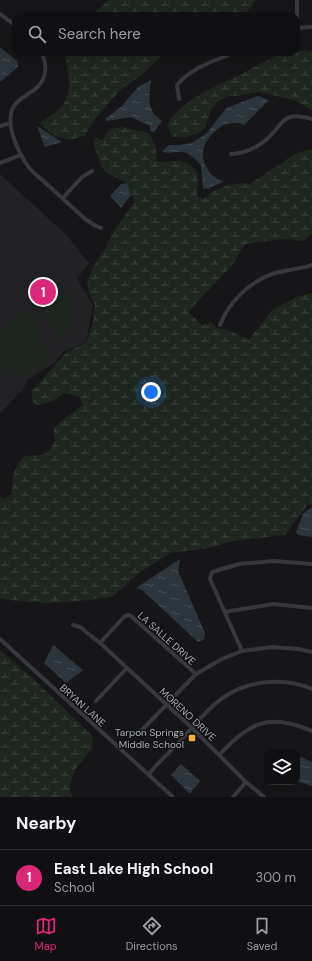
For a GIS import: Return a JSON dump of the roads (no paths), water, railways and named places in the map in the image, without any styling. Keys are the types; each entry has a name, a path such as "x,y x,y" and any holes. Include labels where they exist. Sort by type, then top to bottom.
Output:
{"street":[{"path":"297,0 297,12"},
{"path":"0,14 12,23"},
{"path":"300,28 312,27"},
{"path":"44,56 46,72 44,77 36,89 19,100 12,109 10,123 18,149 28,166 85,219 101,228"},
{"path":"179,99 177,85 190,72 200,66 225,56"},
{"path":"231,154 239,154 261,144 284,119 291,116 312,118"},
{"path":"0,126 10,123"},
{"path":"0,163 22,155"},
{"path":"63,198 82,177 92,171"},
{"path":"220,324 224,315 246,289 275,273 312,265"},
{"path":"242,651 210,580 212,572 239,564 274,561 312,564"},
{"path":"225,612 273,604 312,608"},
{"name":"LA SALLE DRIVE","path":"100,644 124,617 128,615 131,616 196,674"},
{"path":"73,625 80,627 100,644"},
{"name":"BRYAN LANE","path":"0,640 173,797"},
{"name":"MORENO DRIVE","path":"100,644 192,728 246,782 264,797"},
{"path":"135,734 141,731 196,674 222,659 242,651 272,647 298,649 312,652"},
{"path":"96,701 126,669"},
{"path":"149,774 192,728 224,697 239,689 278,681 303,685 312,689"},
{"path":"219,755 245,731 261,723 282,722 312,730"},
{"path":"233,797 246,782"}],"water":[{"path":"0,47 17,61 18,67 0,82"},
{"path":"151,80 149,96 150,105 155,115 162,121 154,132 150,131 150,126 131,117 107,121 105,119 121,107 138,87"},
{"path":"258,96 269,100 244,125 231,123 218,129 208,139 205,146 203,155 206,166 214,177 223,182 207,189 203,188 201,165 190,155 178,152 167,153 162,151 169,145 192,143 207,133 226,108"},
{"path":"37,126 62,142 45,147"},
{"path":"127,183 131,195 121,208 110,196 121,184"},
{"path":"312,507 312,537 298,535 296,532 303,514"},
{"path":"180,559 178,571 205,633 204,639 198,642 142,590 136,588"},
{"path":"53,645 83,670 66,683 44,663"},
{"path":"300,756 312,762 312,786 300,782"},
{"path":"181,764 200,781 190,794 171,775"}],"place":[{"name":"East Lake High School","path":"43,292"},
{"name":"Tarpon Springs Middle School","path":"192,738"}]}
